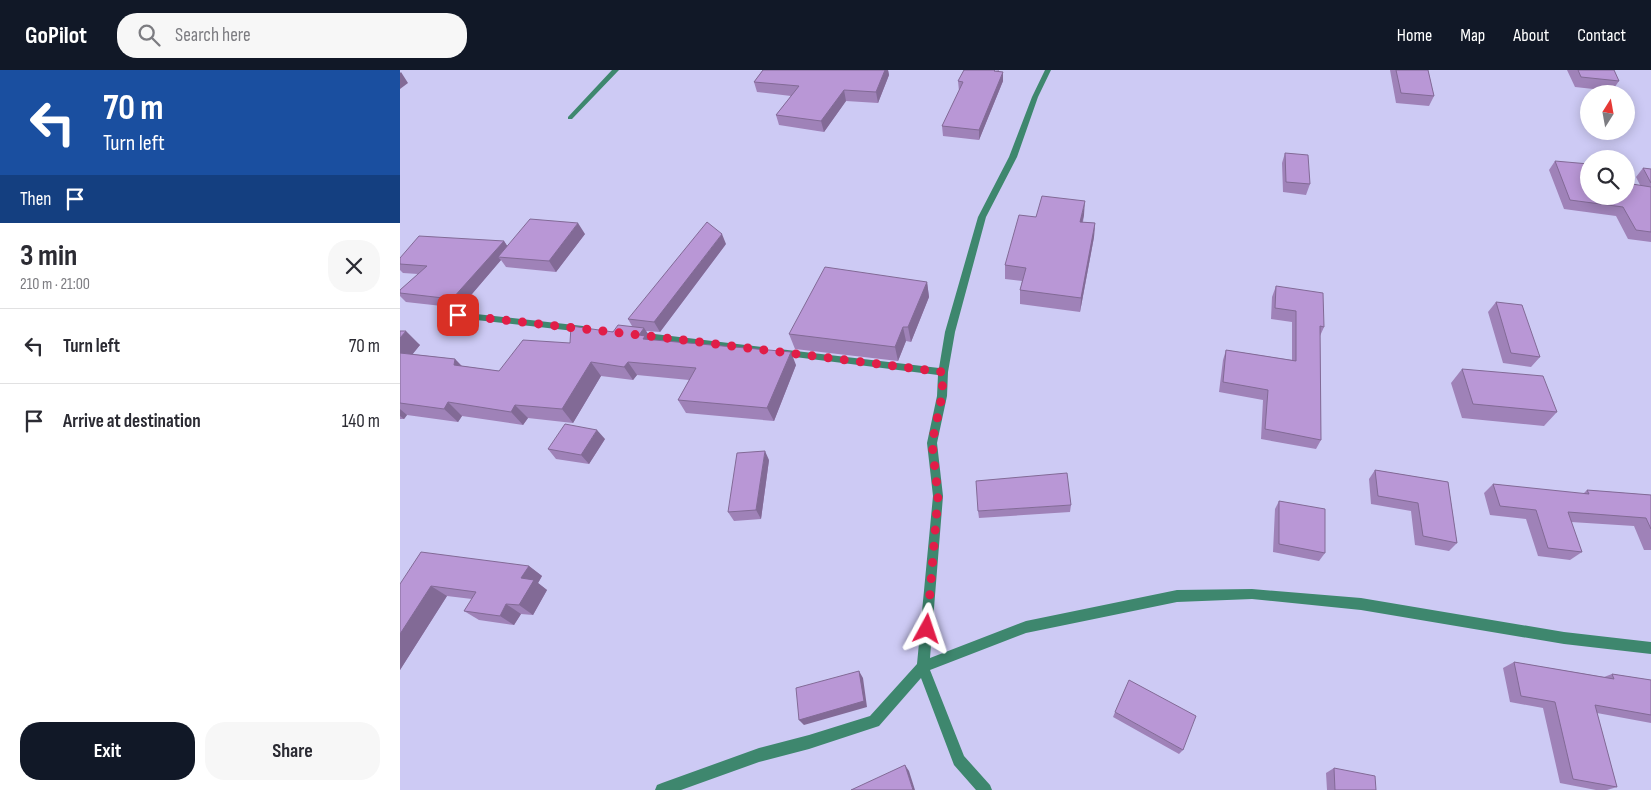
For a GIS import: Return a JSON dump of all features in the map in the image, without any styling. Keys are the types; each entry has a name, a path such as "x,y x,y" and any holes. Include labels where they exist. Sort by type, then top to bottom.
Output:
{"street":[{"path":"570,118 616,70"},
{"path":"985,790 959,760 923,668 938,496 932,443 942,396 943,372 957,305 982,217 1013,157 1035,97 1048,70"},
{"path":"458,315 596,330"},
{"path":"626,333 943,372"},
{"path":"662,790 758,755 809,742 874,721 923,668 1026,627 1177,596 1252,594 1361,604 1564,638 1651,648"}],"building":[{"path":"763,70 885,70 876,92 844,90 821,121 776,115 799,86 754,82"},
{"path":"964,70 995,70 1003,72 979,130 942,126 963,82 958,81"},
{"path":"1396,70 1428,70 1434,96 1401,93"},
{"path":"1578,70 1614,70 1619,81 1581,77"},
{"path":"1285,153 1308,155 1310,184 1286,182"},
{"path":"1555,161 1580,163 1580,201 1570,200"},
{"path":"1643,168 1651,169 1651,183"},
{"path":"1635,184 1651,187 1651,232 1636,230 1623,207 1608,205 1635,205"},
{"path":"1042,196 1085,201 1080,222 1095,223 1081,298 1020,290 1026,268 1005,265 1019,215 1036,217"},
{"path":"530,219 578,223 549,261 498,257"},
{"path":"707,222 722,234 654,322 628,319"},
{"path":"419,236 504,241 452,299 400,293 400,290 427,266 400,264 400,258"},
{"path":"825,267 927,282 908,327 903,327 895,347 789,334"},
{"path":"1276,286 1323,293 1324,327 1320,326 1321,440 1265,429 1268,390 1223,382 1226,350 1296,361 1296,311 1275,308"},
{"path":"1496,302 1522,305 1540,357 1511,353"},
{"path":"618,325 644,328 639,335 645,336 643,339 791,352 767,408 678,400 696,368 628,362 624,367 591,362 562,409 515,405 511,412 448,402 444,409 400,403 400,353 455,359 454,365 499,371 523,340 570,343 571,326 613,332"},
{"path":"400,331 406,331 400,338"},
{"path":"1462,369 1543,376 1557,412 1473,404"},
{"path":"565,424 597,430 581,455 548,449"},
{"path":"765,451 756,510 728,512 737,453"},
{"path":"1375,470 1448,482 1457,543 1423,536 1418,503 1378,496"},
{"path":"1067,473 1071,505 978,511 976,481"},
{"path":"1493,484 1589,494 1587,490 1651,495 1651,529 1646,518 1568,512 1582,552 1548,548 1536,510 1500,506"},
{"path":"1279,501 1325,509 1325,553 1279,544"},
{"path":"421,552 529,566 521,578 534,580 519,605 506,604 500,616 464,611 476,592 431,586 400,634 400,584"},
{"path":"1514,662 1614,679 1612,674 1651,680 1651,715 1595,705 1617,787 1573,779 1555,702 1521,696"},
{"path":"859,671 864,701 799,720 796,688"},
{"path":"1129,680 1196,716 1183,750 1115,712"},
{"path":"905,765 913,790 851,790"},
{"path":"1334,768 1375,776 1376,790 1335,790"}],"route":[{"path":"458,315 943,372 942,396 932,443 938,496 927,629"}]}
